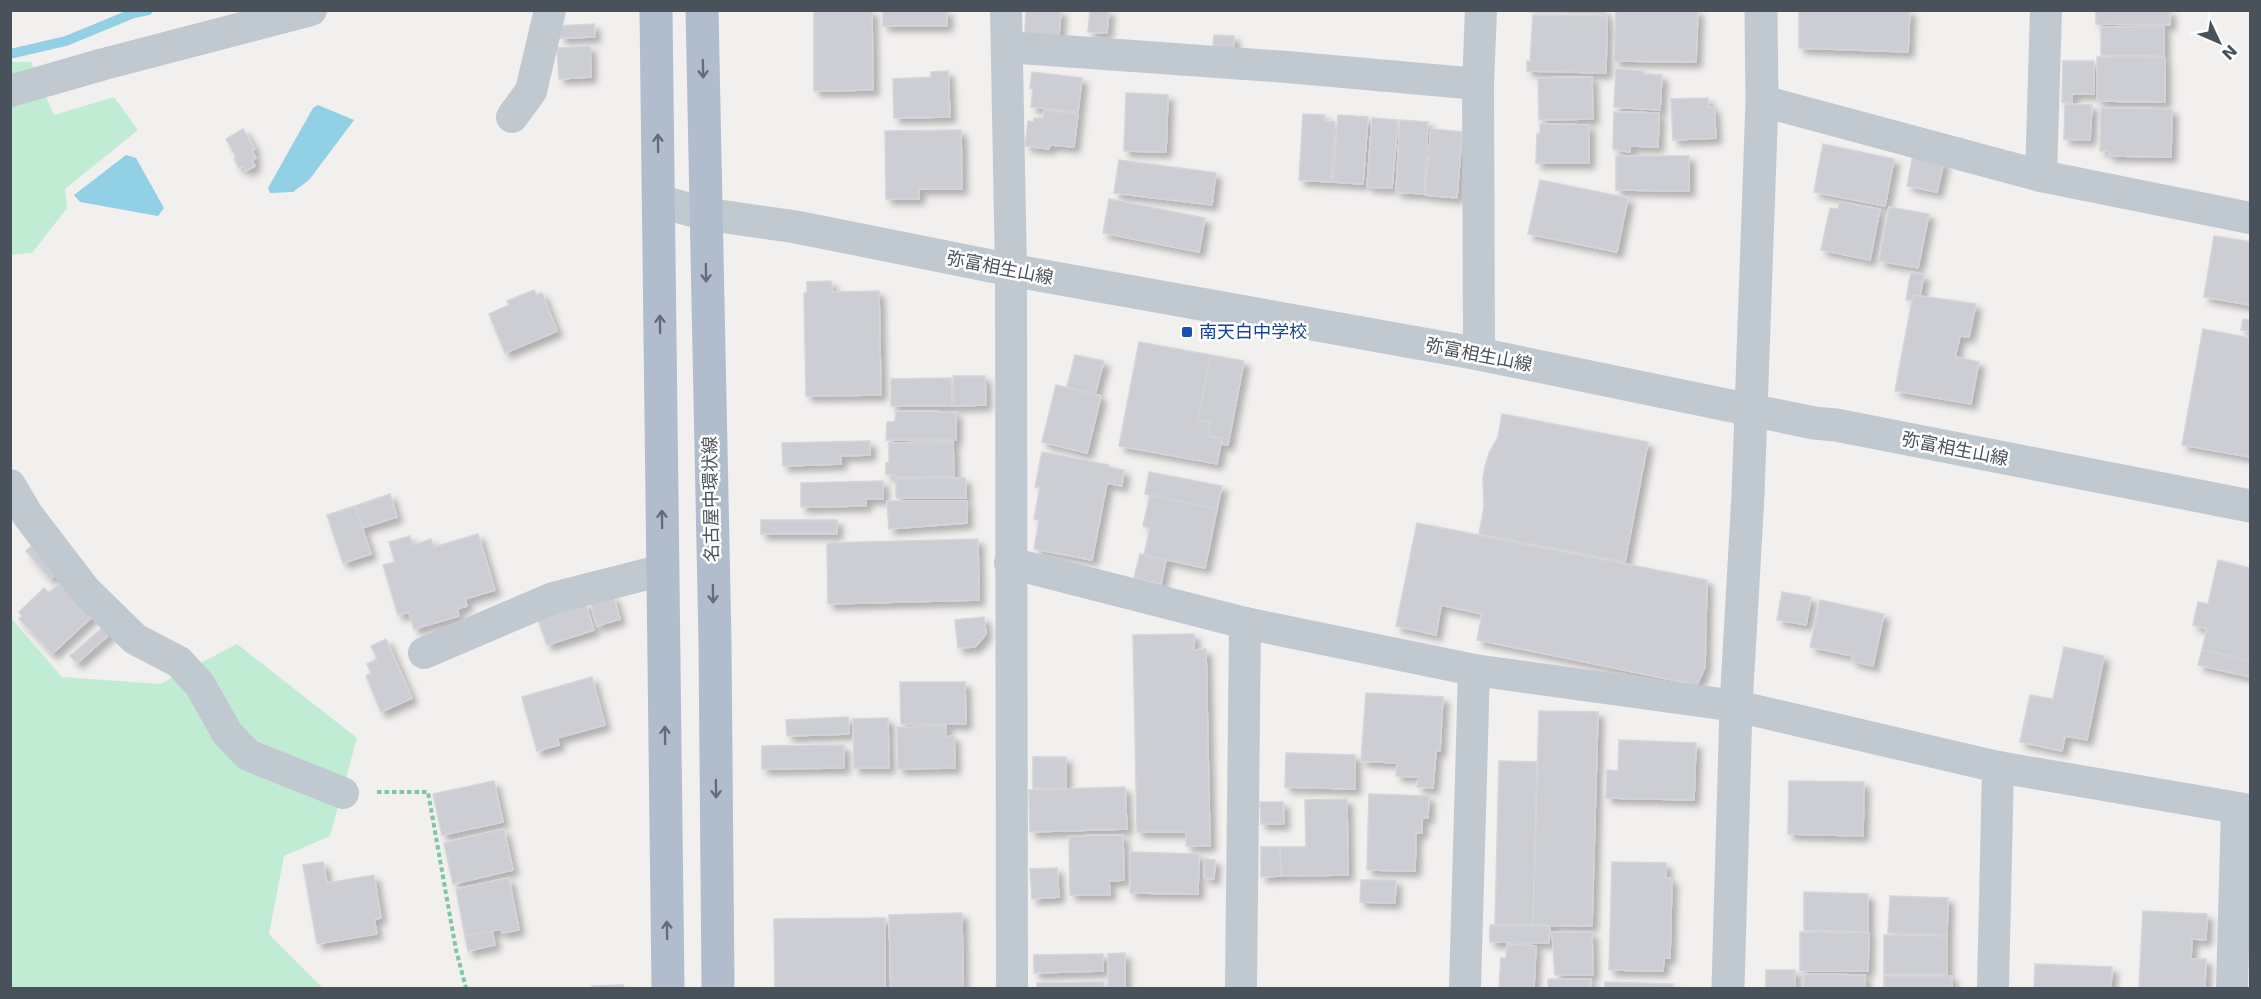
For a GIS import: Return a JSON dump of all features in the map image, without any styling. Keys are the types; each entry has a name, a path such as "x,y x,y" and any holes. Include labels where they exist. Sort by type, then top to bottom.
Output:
{"main road":[{"path":"656,10 668,988"},
{"name":"名古屋中環状線","path":"702,10 714,631 718,988"}],"street":[{"path":"10,91 311,10"},
{"path":"512,117 531,91 550,10"},
{"path":"1006,10 1011,270 1012,988"},
{"path":"1479,354 1478,84 1481,10"},
{"path":"1728,988 1736,706 1748,495 1762,100 1761,10"},
{"path":"2041,176 2046,10"},
{"path":"1007,47 1287,67 1478,84"},
{"path":"1762,100 2041,176 2250,218"},
{"name":"弥富相生山線","path":"659,201 705,214 796,227 1011,270 1479,354 1750,410 2250,506"},
{"path":"10,485 27,514 85,590 135,639 179,662 200,685 227,733 248,755 343,792"},
{"path":"1010,563 1245,623 1474,670 1736,706 1998,767 2244,809 2232,988"},
{"path":"424,653 553,598 663,570"},
{"path":"1241,988 1245,623"},
{"path":"1465,988 1474,670"},
{"path":"1993,988 1998,767"}],"path":[{"path":"343,792 428,792 456,950 466,988"}],"green space":[{"path":"10,62 31,62 54,115 114,97 138,130 65,189 67,208 32,253 11,255"},
{"path":"10,617 62,677 160,684 237,644 357,738 330,836 284,856 269,934 323,988 11,988"}],"water":[{"path":"318,105 354,120 309,180 293,192 270,193 268,188 313,108"},
{"path":"126,155 136,158 164,208 158,216 80,202 74,195"}],"building":[{"path":"814,10 872,10 873,90 814,91"},
{"path":"883,10 947,10 947,26 883,26"},
{"path":"1026,10 1061,10 1059,35 1025,33"},
{"path":"1084,10 1109,10 1107,33 1088,32 1090,11"},
{"path":"1530,10 1606,10 1605,14 1530,12"},
{"path":"1616,10 1698,10 1696,62 1614,61"},
{"path":"1799,10 1910,10 1908,52 1799,48"},
{"path":"2096,10 2170,10 2170,25 2096,24"},
{"path":"1533,15 1607,16 1606,73 1527,71 1527,61 1530,62"},
{"path":"594,24 595,37 560,38 560,26"},
{"path":"2101,27 2164,27 2164,56 2101,55"},
{"path":"1214,35 1234,36 1234,49 1213,47"},
{"path":"590,46 591,77 559,79 557,48"},
{"path":"2097,57 2165,58 2165,102 2097,101"},
{"path":"2063,61 2094,61 2094,94 2072,94 2072,102 2062,102"},
{"path":"1616,69 1662,75 1660,110 1614,107"},
{"path":"948,71 950,117 894,118 893,79 931,77 931,72"},
{"path":"1032,72 1082,78 1078,112 1031,107"},
{"path":"1592,77 1593,119 1539,120 1538,78"},
{"path":"1126,93 1168,95 1166,152 1124,151"},
{"path":"1708,98 1708,107 1714,107 1716,138 1673,140 1671,99"},
{"path":"2065,104 2092,105 2090,140 2064,139"},
{"path":"2101,108 2172,109 2171,157 2109,156 2109,151 2100,151"},
{"path":"1044,110 1078,114 1074,147 1050,145 1049,149 1025,146 1028,121 1034,122 1034,118 1043,118"},
{"path":"1614,112 1659,113 1658,147 1630,146 1630,152 1613,149"},
{"path":"1303,114 1325,115 1324,121 1335,122 1331,182 1299,180"},
{"path":"1338,115 1368,117 1363,184 1333,182"},
{"path":"1372,118 1398,120 1392,188 1367,187"},
{"path":"1400,120 1428,122 1424,194 1396,192"},
{"path":"1540,124 1589,125 1589,163 1536,163 1537,134 1540,134"},
{"path":"243,129 255,149 252,151 256,158 252,161 255,166 246,171 243,166 239,168 226,139"},
{"path":"1431,129 1462,132 1457,198 1425,195"},
{"path":"961,130 962,189 919,189 919,199 886,199 885,131"},
{"path":"1823,144 1894,159 1885,206 1814,192"},
{"path":"1913,155 1944,161 1937,192 1907,186"},
{"path":"1616,156 1689,156 1689,191 1616,190"},
{"path":"1119,160 1216,173 1212,205 1114,193"},
{"path":"1540,180 1628,198 1617,252 1528,234"},
{"path":"1109,199 1205,218 1199,252 1103,233"},
{"path":"1840,202 1880,209 1870,260 1821,250 1830,208 1838,209"},
{"path":"1889,207 1929,214 1918,268 1879,261"},
{"path":"2214,236 2250,242 2250,305 2204,297"},
{"path":"1911,272 1924,275 1920,296 1913,295 1912,300 1906,300"},
{"path":"831,281 832,292 879,291 881,395 806,396 804,293 807,293 807,282"},
{"path":"534,290 536,295 542,293 557,331 505,353 489,314 509,305 507,301"},
{"path":"1913,295 1976,304 1969,337 1960,336 1955,357 1979,362 1971,404 1895,391"},
{"path":"2243,319 2250,320 2250,331 2241,330"},
{"path":"2203,329 2250,338 2250,457 2182,445"},
{"path":"1139,342 1211,355 1198,420 1210,422 1208,436 1222,438 1217,464 1119,446"},
{"path":"1075,355 1104,361 1095,395 1067,387"},
{"path":"1211,355 1244,361 1228,445 1221,444 1222,438 1208,436 1210,422 1198,420"},
{"path":"953,376 985,376 986,405 954,406"},
{"path":"951,378 952,406 891,406 891,379"},
{"path":"1056,385 1101,396 1087,453 1042,442"},
{"path":"896,411 956,412 956,440 886,440 887,422 895,422"},
{"path":"1502,414 1648,442 1625,562 1479,534 1484,507 1485,467 1489,453 1498,437"},
{"path":"870,441 870,455 841,456 841,464 783,466 782,443"},
{"path":"953,442 954,476 894,477 894,474 886,475 889,443"},
{"path":"1042,452 1124,470 1122,486 1107,483 1092,560 1034,549 1039,520 1034,519 1040,487 1035,487"},
{"path":"1149,472 1222,486 1217,509 1145,494"},
{"path":"965,478 966,498 896,498 896,479"},
{"path":"883,481 883,499 866,499 866,506 801,507 801,483"},
{"path":"390,494 397,517 362,528 355,506"},
{"path":"1150,495 1217,509 1205,568 1144,555 1150,528 1143,526"},
{"path":"887,501 967,501 967,523 889,529"},
{"path":"355,506 371,554 343,563 327,515"},
{"path":"761,520 837,520 837,534 761,534"},
{"path":"1417,523 1707,580 1705,667 1697,685 1477,640 1482,614 1441,605 1436,635 1396,626"},
{"path":"478,534 495,590 465,599 467,606 457,609 459,616 414,629 409,612 398,615 383,565 395,562 389,542 410,536 413,545 431,539 434,547"},
{"path":"978,539 979,600 828,604 827,543"},
{"path":"37,541 61,570 50,579 26,551"},
{"path":"1140,554 1166,560 1161,584 1134,578"},
{"path":"2218,560 2250,568 2250,661 2202,650 2207,629 2193,625 2198,602 2208,604"},
{"path":"62,581 94,615 52,654 19,619 22,616 19,612 44,588 49,593"},
{"path":"1782,592 1811,597 1806,625 1777,620"},
{"path":"613,595 620,619 597,626 590,601"},
{"path":"1820,600 1884,614 1873,666 1852,661 1853,656 1810,647"},
{"path":"585,602 594,630 547,645 537,616"},
{"path":"984,617 986,634 975,647 958,648 955,620"},
{"path":"104,626 111,633 77,663 70,656"},
{"path":"1194,634 1194,650 1206,649 1210,846 1186,846 1186,832 1137,832 1133,635"},
{"path":"386,639 412,698 381,712 366,676 371,673 367,664 377,659 371,646"},
{"path":"2064,647 2104,656 2087,740 2065,736 2062,751 2020,742 2030,695 2053,699"},
{"path":"2202,650 2250,661 2250,677 2198,665"},
{"path":"592,677 605,725 557,738 559,745 537,751 522,697"},
{"path":"900,682 965,682 966,724 901,724"},
{"path":"1366,693 1443,697 1440,751 1436,751 1433,788 1417,787 1418,777 1396,776 1397,763 1361,761"},
{"path":"1539,711 1598,712 1592,926 1533,925"},
{"path":"848,717 849,734 787,736 786,720"},
{"path":"888,718 889,768 854,768 853,719"},
{"path":"946,726 946,737 954,736 955,768 898,769 897,727"},
{"path":"1619,740 1696,743 1694,800 1606,798 1607,770 1618,771"},
{"path":"844,745 844,768 762,769 762,746"},
{"path":"1286,753 1355,755 1355,789 1285,787"},
{"path":"1033,757 1066,757 1066,788 1033,788"},
{"path":"1499,761 1537,762 1533,925 1495,924"},
{"path":"494,781 503,822 442,835 433,794"},
{"path":"1789,781 1864,782 1863,836 1788,834"},
{"path":"1125,787 1127,829 1030,832 1029,790"},
{"path":"1369,794 1429,796 1428,818 1422,818 1422,833 1416,833 1415,871 1367,870"},
{"path":"1347,799 1348,875 1281,876 1280,847 1306,847 1305,800"},
{"path":"1260,802 1283,802 1284,824 1261,824"},
{"path":"504,829 513,870 453,884 444,843"},
{"path":"1123,835 1124,880 1109,881 1110,895 1070,895 1069,836"},
{"path":"1261,847 1280,847 1281,876 1261,877"},
{"path":"1130,852 1199,854 1198,894 1130,893"},
{"path":"1205,859 1215,860 1214,879 1204,878"},
{"path":"323,862 327,883 374,875 381,918 374,919 377,934 317,944 303,865"},
{"path":"1612,862 1666,863 1666,878 1672,879 1670,958 1664,958 1663,971 1609,970"},
{"path":"1057,868 1059,897 1032,899 1030,869"},
{"path":"509,878 519,930 502,933 501,929 465,936 456,889"},
{"path":"1361,880 1396,880 1395,903 1360,902"},
{"path":"1804,892 1868,894 1868,932 1804,930"},
{"path":"1890,896 1948,898 1947,935 1888,933"},
{"path":"2143,911 2207,914 2206,940 2192,939 2191,959 2206,959 2205,988 2139,988"},
{"path":"962,913 963,988 891,988 889,915"},
{"path":"885,918 885,988 775,988 774,919"},
{"path":"1490,925 1550,926 1549,943 1490,942"},
{"path":"492,931 495,945 468,951 465,936"},
{"path":"1552,932 1592,932 1593,975 1555,975"},
{"path":"1800,932 1869,933 1868,971 1800,971"},
{"path":"1884,935 1947,936 1947,974 1884,974"},
{"path":"1507,944 1536,946 1534,988 1499,988 1501,958 1506,958"},
{"path":"1125,953 1125,988 1108,988 1108,954"},
{"path":"1103,954 1103,971 1034,973 1034,955"},
{"path":"2035,964 2112,967 2111,988 2034,988"},
{"path":"1766,970 1795,970 1795,988 1766,988"},
{"path":"1804,974 1865,975 1865,988 1804,988"},
{"path":"1884,976 1952,976 1952,988 1884,988"},
{"path":"1548,979 1591,979 1591,988 1548,988"},
{"path":"1104,982 1104,988 1037,988 1037,983"},
{"path":"1605,982 1673,984 1672,988 1605,988"},
{"path":"623,985 623,988 592,988 592,986"}],"waterway":[{"path":"10,54 66,41 134,13 148,10"}],"place":[{"name":"南天白中学校","path":"1187,332"}]}
